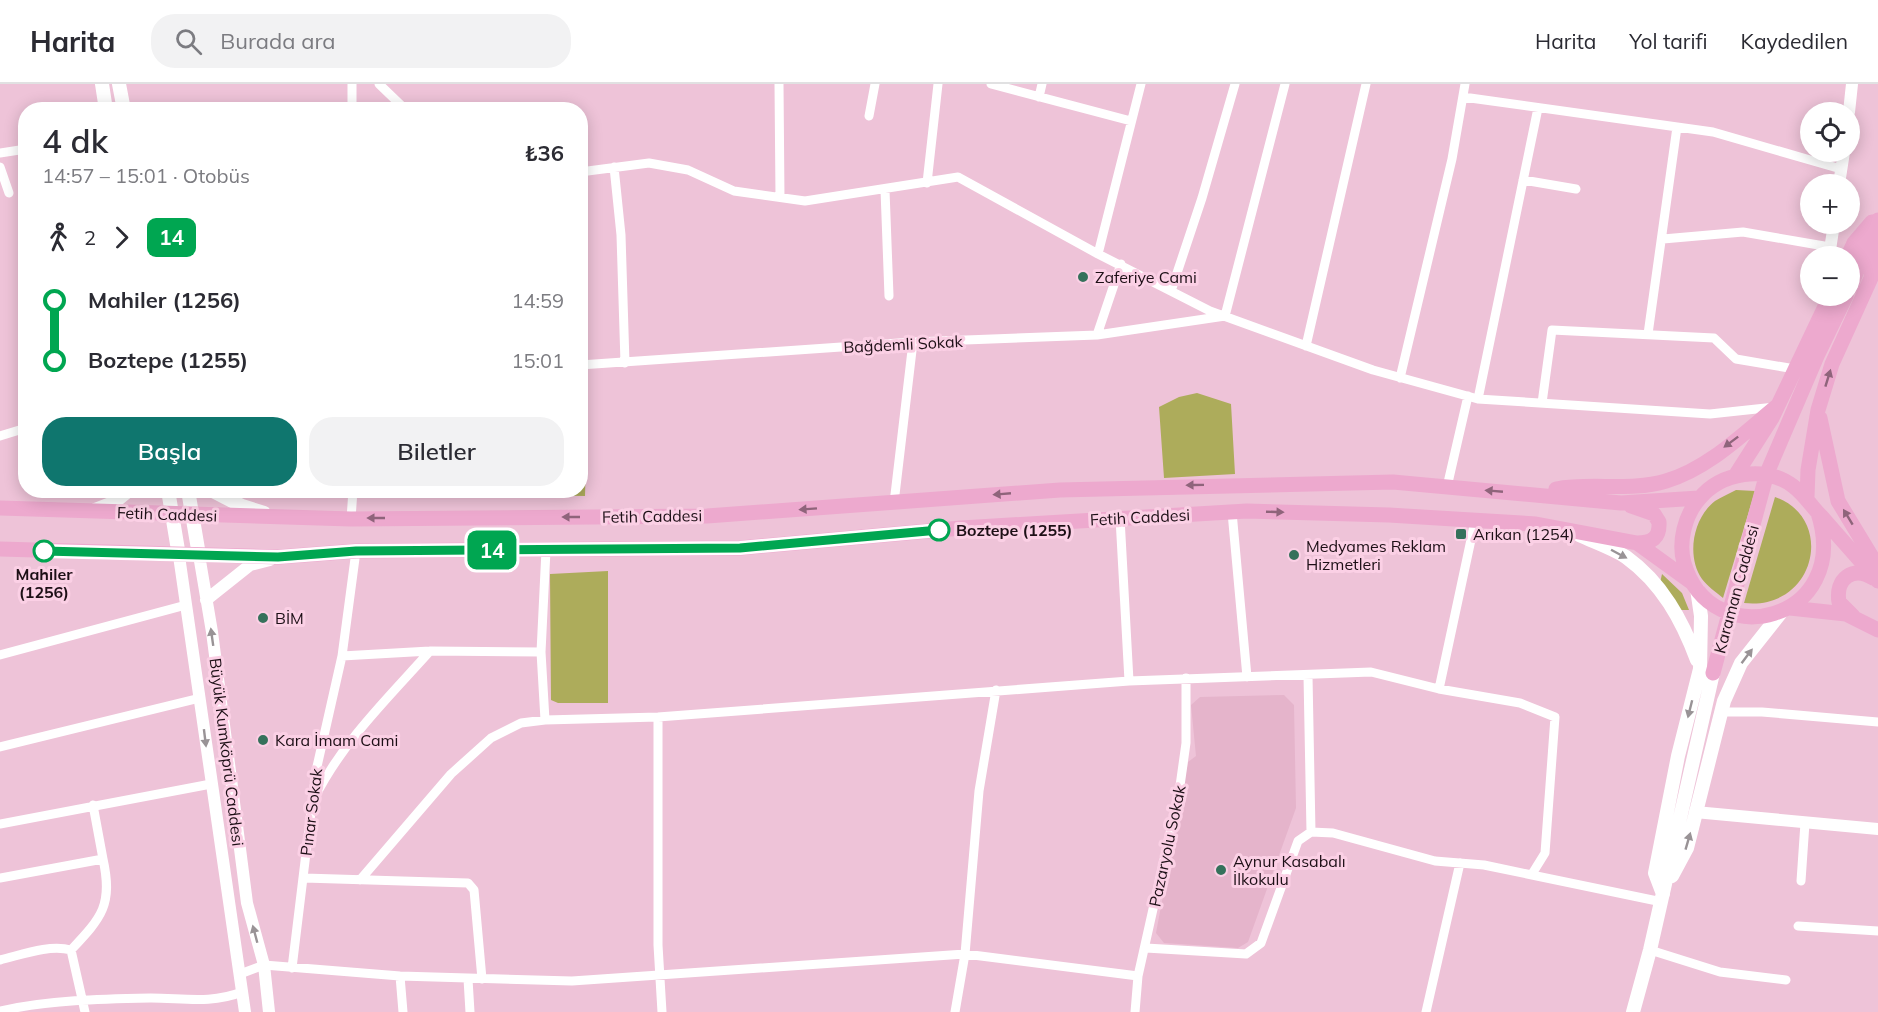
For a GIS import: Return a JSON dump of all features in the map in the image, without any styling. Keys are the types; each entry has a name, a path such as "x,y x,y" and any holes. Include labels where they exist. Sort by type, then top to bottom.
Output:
{"main road":[{"path":"102,84 105,102"},
{"path":"119,84 122,102"},
{"path":"1853,246 1878,218"},
{"path":"1860,263 1878,218"},
{"path":"1807,497 1808,470 1818,410 1832,364 1875,277 1878,235"},
{"path":"1735,476 1777,406 1825,306"},
{"name":"Karaman Caddesi","path":"1633,1012 1662,898 1707,671 1767,473 1841,306"},
{"path":"1530,495 1562,488 1615,488 1666,482 1696,468 1777,406"},
{"path":"1818,410 1838,501 1878,567"},
{"path":"1818,513 1824,534 1825,556 1819,576 1807,594 1786,609 1769,616 1746,617 1724,611 1705,599 1694,585 1683,561 1682,538 1687,517 1699,498 1715,484 1735,476 1755,473 1774,476 1792,484 1807,497 1818,513 1878,581"},
{"name":"Fetih Caddesi","path":"0,508 351,519 707,516 1060,490 1393,482 1621,503 1699,498"},
{"path":"90,512 113,503 119,498"},
{"name":"Büyük Kumköprü Caddesi","path":"169,498 179,556"},
{"name":"Büyük Kumköprü Caddesi","path":"189,498 198,555"},
{"path":"226,498 242,507 278,517"},
{"path":"1621,503 1654,514 1659,522 1657,536 1652,541 1636,543"},
{"name":"Fetih Caddesi","path":"0,549 179,556 278,557 356,551 740,548 961,528 1232,512 1389,515 1536,524 1636,543 1694,585"},
{"path":"1567,529 1625,557 1654,582 1683,622 1707,671"},
{"path":"1857,620 1839,602 1839,587 1843,580 1857,572 1864,572 1878,581"},
{"name":"Karaman Caddesi","path":"1694,585 1701,616 1707,671"},
{"path":"1786,609 1846,614 1878,630"},
{"name":"Karaman Caddesi","path":"1662,898 1687,848 1722,712 1741,663 1786,609"}],"street":[{"path":"352,84 352,102"},
{"path":"379,84 398,102"},
{"path":"779,84 780,197"},
{"path":"869,116 875,84"},
{"path":"927,183 938,84"},
{"path":"991,84 1131,121"},
{"path":"1039,97 1042,84"},
{"path":"1098,254 1140,84"},
{"path":"1171,291 1202,198 1235,84"},
{"path":"1225,316 1285,84"},
{"path":"1306,346 1366,84"},
{"path":"1400,378 1452,159 1465,84"},
{"path":"1850,102 1852,84"},
{"path":"1463,97 1713,132 1841,169"},
{"path":"1478,399 1538,108"},
{"path":"1648,334 1677,127"},
{"path":"0,153 18,150"},
{"path":"1840,174 1842,162"},
{"path":"588,171 649,163 678,168 735,191 805,201 957,177 1098,254 1225,316 1400,378 1478,399 1710,414 1777,406"},
{"path":"0,167 9,193"},
{"path":"614,167 621,236 625,363"},
{"path":"1523,180 1576,189"},
{"path":"885,190 889,296"},
{"path":"1663,239 1743,232 1804,246"},
{"path":"1097,334 1121,264"},
{"path":"1820,316 1822,306"},
{"name":"Bağdemli Sokak","path":"588,365 913,342 1097,334 1225,316"},
{"path":"1542,403 1552,330 1714,338 1736,359 1795,369"},
{"path":"894,503 913,342"},
{"path":"1447,487 1468,396"},
{"path":"0,436 18,430"},
{"path":"351,519 352,498"},
{"path":"1232,512 1247,677"},
{"path":"1120,518 1129,681"},
{"path":"1439,689 1475,520"},
{"path":"545,720 542,652 546,550"},
{"name":"Pınar Sokak","path":"292,968 318,755 342,656 356,551"},
{"name":"Büyük Kumköprü Caddesi","path":"198,555 247,903 264,965 268,1012"},
{"name":"Büyük Kumköprü Caddesi","path":"179,556 244,1012"},
{"path":"206,600 250,565 278,557"},
{"path":"0,655 186,605"},
{"path":"342,656 430,651 542,652"},
{"path":"312,802 327,773 353,737 430,651"},
{"path":"360,880 452,774 490,738 521,723 545,720 658,717 1129,681 1371,672 1439,689 1520,704 1555,717 1545,854 1532,874"},
{"path":"1308,676 1311,831"},
{"name":"Pazaryolu Sokak","path":"1135,1012 1138,976 1146,948 1186,744 1186,678"},
{"path":"955,1012 965,954 979,791 996,690"},
{"path":"0,747 200,698"},
{"path":"1722,712 1762,712 1878,722"},
{"path":"658,717 662,1012"},
{"path":"0,824 212,784"},
{"path":"0,960 33,952 71,950 95,926 108,886 93,805"},
{"path":"1695,812 1878,829"},
{"path":"1801,881 1805,823"},
{"path":"1146,948 1246,954 1261,943 1298,841 1311,831 1333,833 1435,861 1532,874 1662,898"},
{"path":"0,879 103,859"},
{"path":"1426,1012 1460,863"},
{"path":"304,878 468,883 474,890 482,979"},
{"path":"1798,926 1878,931"},
{"path":"71,950 85,1012"},
{"path":"1650,950 1720,972 1786,980"},
{"path":"240,974 264,965 400,976 572,981 660,973 965,954 1138,976"},
{"path":"400,976 403,1012"},
{"path":"468,979 470,1012"},
{"path":"0,1011 24,1005 158,998 206,1001 242,993"}],"shaded area":[{"path":"1197,393 1231,404 1235,474 1164,478 1159,407 1179,397"},
{"path":"1736,490 1755,491 1723,598 1704,582 1697,570 1694,560 1694,538 1701,517 1707,508"},
{"path":"1775,497 1794,508 1806,524 1811,542 1809,561 1802,579 1788,593 1769,602 1744,603"},
{"path":"608,571 608,703 558,703 551,700 550,574"},
{"path":"1662,574 1682,593 1689,610 1680,610 1660,583"},
{"name":"Aynur Kasabalı İlkokulu","path":"1284,695 1294,705 1296,808 1248,942 1238,948 1164,943 1156,933 1188,762 1196,756 1191,705 1200,697"}],"bus line":[{"name":"14","path":"44,551 90,554 278,557 356,551 740,548 939,530"}],"place":[{"name":"Zaferiye Cami","path":"1083,277"},
{"name":"Boztepe (1255)","path":"939,530"},
{"name":"Arıkan (1254)","path":"1461,534"},
{"name":"Mahiler (1256)","path":"44,551"},
{"name":"Medyames Reklam Hizmetleri","path":"1294,555"},
{"name":"BİM","path":"263,618"},
{"name":"Kara İmam Cami","path":"263,740"},
{"name":"Aynur Kasabalı İlkokulu","path":"1221,870"}]}
